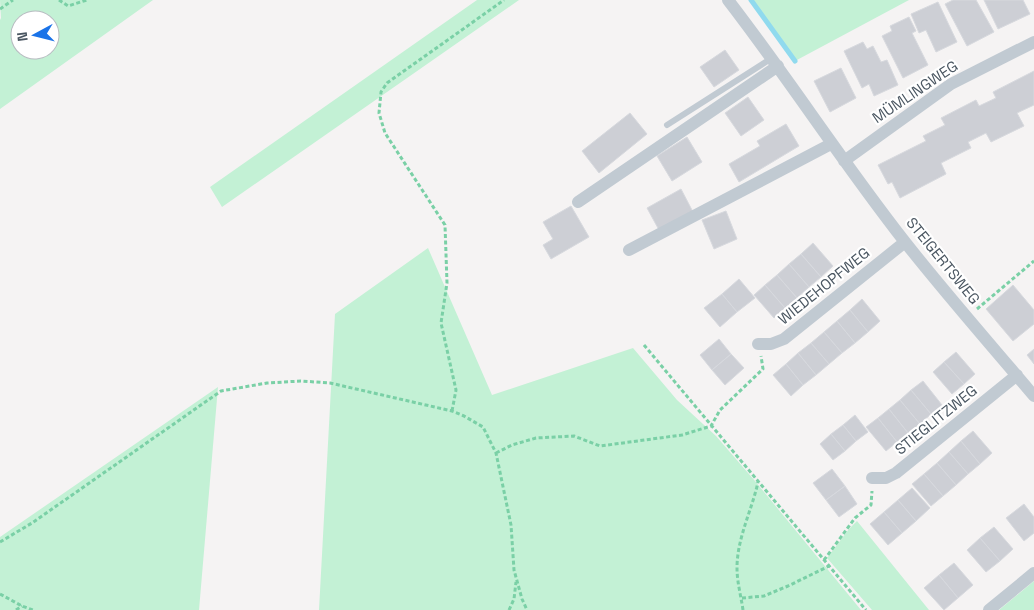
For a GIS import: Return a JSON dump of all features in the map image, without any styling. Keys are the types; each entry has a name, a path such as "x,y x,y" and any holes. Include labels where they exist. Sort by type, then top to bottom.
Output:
{"street":[{"name":"STEIGERTSWEG","path":"728,0 905,242 1034,396"},
{"name":"MÜMLINGWEG","path":"844,161 951,84 1034,42"},
{"path":"578,202 775,62"},
{"path":"629,250 832,144"},
{"name":"WIEDEHOPFWEG","path":"758,344 771,344 784,340 905,242"},
{"name":"STIEGLITZWEG","path":"872,478 886,478 896,473 1017,375"},
{"path":"989,610 1034,573"}],"lane":[{"path":"667,125 775,62"}],"path":[{"path":"0,9 13,0"},
{"path":"59,0 68,6 88,0"},
{"path":"452,411 456,390 441,323 447,283 445,225 385,133 379,113 381,92 387,82 504,0"},
{"path":"968,317 1034,261"},
{"path":"496,453 512,445 536,438 574,436 600,446 682,435 711,426 720,410 763,369 758,344"},
{"path":"644,345 866,610"},
{"path":"0,542 48,512 221,391 267,383 301,381 330,383 452,411 483,427 496,453 511,525 516,587 509,610"},
{"path":"824,560 855,518 871,505 872,478"},
{"path":"743,610 737,567 744,528 754,502 759,481"},
{"path":"742,598 764,596 829,566"},
{"path":"516,576 527,610"},
{"path":"0,594 33,610"},
{"path":"16,610 22,606"}],"green space":[{"path":"0,0 153,0 0,109"},
{"path":"477,0 519,0 222,207 210,187"},
{"path":"751,0 909,0 795,61"},
{"path":"428,248 492,395 633,348 677,400 716,436 861,610 319,610 335,314"},
{"path":"218,387 199,610 0,610 0,537"},
{"path":"857,521 929,610 872,610 827,558"},
{"path":"1034,581 1034,610 999,610"}],"building":[{"path":"953,0 976,0 994,32 967,46 945,4"},
{"path":"984,0 1023,0 1030,14 998,29"},
{"path":"938,2 957,42 936,52 926,30 919,33 911,14"},
{"path":"909,17 916,31 912,33 928,65 903,78 882,36 892,31 890,26"},
{"path":"863,42 867,49 873,46 881,62 887,60 898,85 874,96 869,84 862,88 844,51"},
{"path":"725,50 739,70 714,87 700,67"},
{"path":"841,68 856,98 830,112 814,81"},
{"path":"1034,71 1034,105 1017,113 1024,126 991,142 986,133 968,142 971,148 941,163 946,174 900,198 892,182 888,184 878,165 926,141 923,136 945,125 941,118 976,100 979,106 996,98 993,92"},
{"path":"748,97 764,120 741,136 725,113"},
{"path":"630,113 647,134 599,173 582,151"},
{"path":"786,124 799,146 739,182 729,164 760,146 757,141"},
{"path":"687,137 702,162 672,181 657,156"},
{"path":"681,189 693,212 659,230 647,208"},
{"path":"571,206 589,237 551,259 543,245 553,239 543,222"},
{"path":"726,211 737,239 714,249 702,220"},
{"path":"813,243 833,266 821,277 801,254"},
{"path":"801,254 821,277 809,287 789,264"},
{"path":"789,264 809,287 797,298 777,275"},
{"path":"777,275 797,298 785,308 765,285"},
{"path":"739,279 755,298 737,312 722,294"},
{"path":"765,285 785,308 774,318 754,295"},
{"path":"1013,285 1034,310 1034,324 1013,341 986,309"},
{"path":"722,294 737,312 720,327 704,308"},
{"path":"862,299 880,321 868,332 850,310"},
{"path":"850,310 868,332 855,343 837,321"},
{"path":"837,321 855,343 842,353 824,332"},
{"path":"824,332 842,353 829,364 811,343"},
{"path":"719,339 731,354 712,370 700,355"},
{"path":"811,343 829,364 816,375 798,353"},
{"path":"1034,349 1034,364 1027,355"},
{"path":"956,352 975,374 964,384 944,362"},
{"path":"798,353 816,375 803,385 786,364"},
{"path":"731,354 744,368 725,385 712,370"},
{"path":"944,362 964,384 952,394 933,372"},
{"path":"786,364 803,385 791,396 773,375"},
{"path":"923,381 942,405 931,414 911,390"},
{"path":"911,390 931,414 920,424 900,400"},
{"path":"900,400 920,424 908,433 889,409"},
{"path":"889,409 908,433 897,442 878,418"},
{"path":"855,415 868,432 856,441 843,425"},
{"path":"878,418 897,442 886,451 866,427"},
{"path":"843,425 856,441 845,451 831,434"},
{"path":"973,431 992,453 980,464 961,441"},
{"path":"831,434 845,451 833,460 820,444"},
{"path":"961,441 980,464 968,474 949,452"},
{"path":"949,452 968,474 956,485 937,463"},
{"path":"937,463 956,485 943,496 924,474"},
{"path":"832,469 845,486 826,500 813,483"},
{"path":"924,474 943,496 931,506 912,484"},
{"path":"845,486 857,504 839,517 826,500"},
{"path":"912,488 930,508 916,521 898,500"},
{"path":"898,500 916,521 902,533 884,512"},
{"path":"1024,504 1034,517 1034,533 1024,541 1006,518"},
{"path":"884,512 902,533 888,545 870,524"},
{"path":"994,527 1013,549 1000,561 980,538"},
{"path":"980,538 1000,561 986,572 967,550"},
{"path":"954,563 973,585 958,598 939,575"},
{"path":"939,575 958,598 944,610 924,588"}],"waterway":[{"path":"751,0 795,61"}]}
